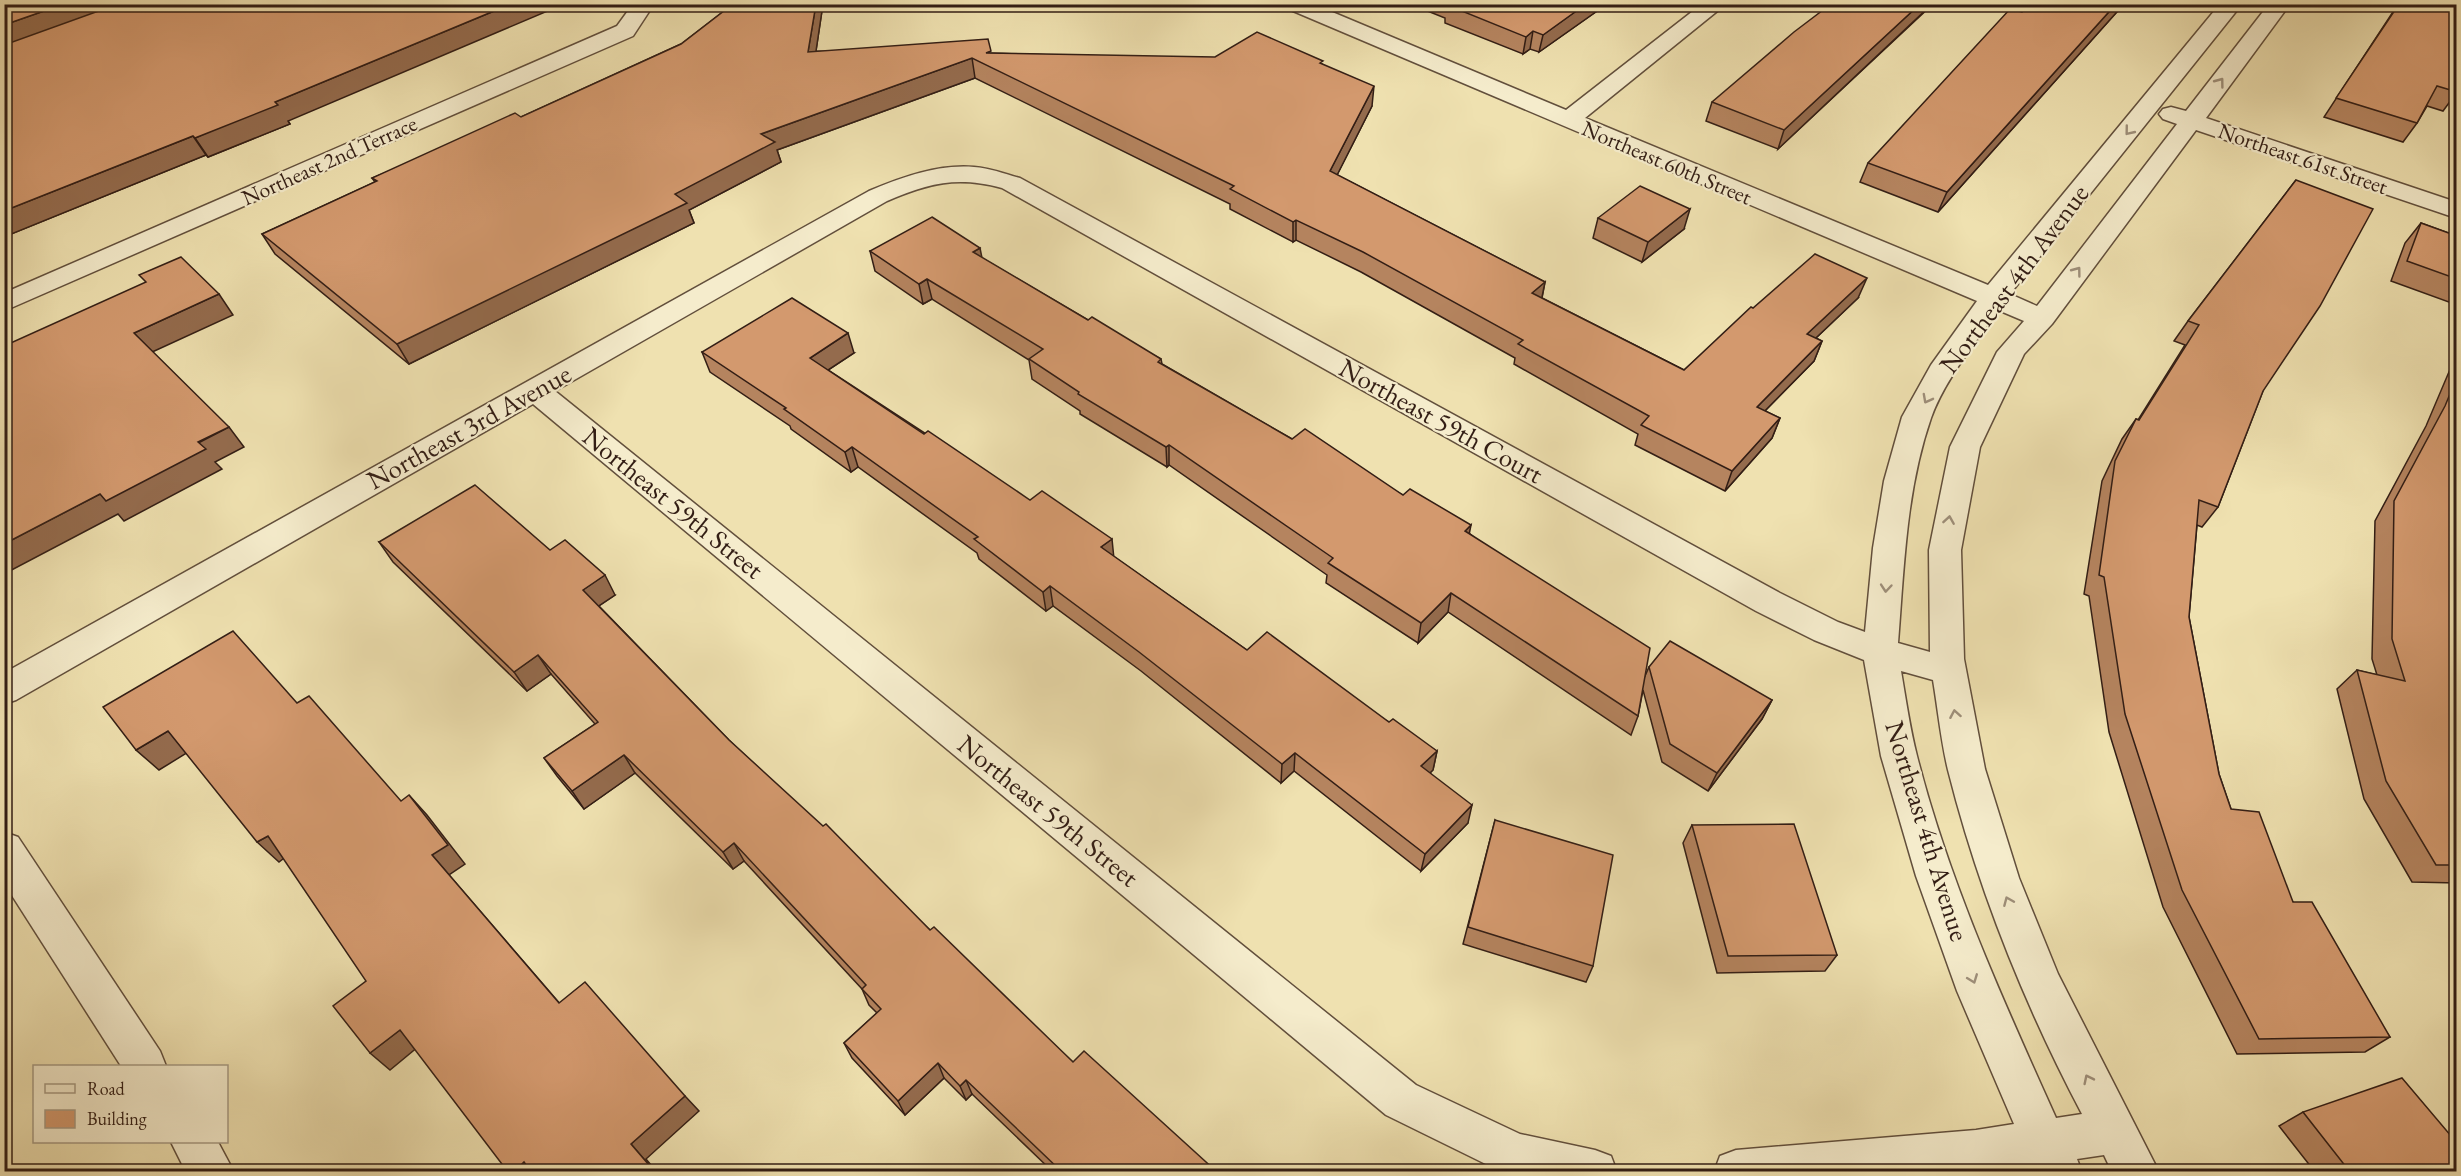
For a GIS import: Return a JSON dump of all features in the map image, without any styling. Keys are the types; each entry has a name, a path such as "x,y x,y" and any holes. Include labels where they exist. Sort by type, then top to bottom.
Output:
{"street":[{"name":"Northeast 2nd Terrace","path":"4,303 625,31 644,4"},
{"name":"Northeast 60th Street","path":"1293,4 2042,318"},
{"path":"1567,120 1716,4"},
{"name":"Northeast 4th Avenue","path":"2052,1156 1978,991 1935,876 1899,756 1880,652 1889,548 1899,481 1917,417 1941,372 1994,297 2232,4"},
{"name":"Northeast 4th Avenue","path":"2114,1131 2052,1006 2002,888 1970,786 1947,670 1944,581 1948,522 1963,450 1984,398 2012,350 2042,318 2280,4"},
{"name":"Northeast 61st Street","path":"2149,107 2457,210"},
{"name":"Northeast 59th Court","path":"938,177 974,174 1011,183 1768,602 1826,631 1880,652 1947,670"},
{"name":"Northeast 3rd Avenue","path":"4,690 878,196 909,183 938,177"},
{"name":"Northeast 59th Street","path":"535,390 1401,1100 1516,1155 1595,1172"},
{"path":"4,849 144,1065"},
{"path":"1736,1172 1976,1152 2052,1156 2114,1131 2137,1172"},
{"path":"194,1143 212,1172"}],"building":[{"path":"4,4 64,4 4,25"},
{"path":"118,4 511,4 275,102 278,105 4,211 4,45"},
{"path":"733,4 816,4 808,52 988,39 991,51 986,53 1215,57 1257,32 1374,86 1330,171 1545,282 1532,293 1684,370 1751,307 1753,308 1815,254 1867,278 1807,334 1822,341 1757,407 1780,418 1732,471 1641,425 1649,416 1518,344 1523,340 1363,252 1296,220 1293,222 1230,189 1234,186 972,58 761,134 775,142 675,194 687,203 397,344 262,234 377,181 372,178 515,113 521,117 681,44"},
{"path":"1448,4 1586,4 1543,35 1533,31 1526,37"},
{"path":"1831,4 1920,4 1784,130 1712,102 1794,32"},
{"path":"2030,4 2116,4 1947,192 1868,163 2010,9 2022,12"},
{"path":"2399,4 2457,4 2457,92 2437,86 2417,123 2336,98"},
{"path":"2296,180 2373,209 2320,306 2263,391 2218,507 2199,500 2189,617 2219,774 2231,809 2259,812 2293,902 2312,902 2390,1037 2259,1039 2182,890 2125,714 2104,577 2099,575 2115,461 2136,419 2139,420 2199,325 2188,321"},
{"path":"1640,186 1690,209 1648,242 1598,218"},
{"path":"932,217 980,248 973,252 1088,320 1092,317 1161,359 1158,362 1292,439 1305,429 1403,495 1410,489 1471,525 1465,531 1650,648 1638,716 1451,593 1421,623 1328,563 1333,558 1169,445 1166,447 1078,394 1079,392 1029,359 1043,349 927,279 919,284 870,251"},
{"path":"2421,223 2457,236 2457,279 2407,261"},
{"path":"181,257 219,294 134,333 229,427 198,442 206,449 106,501 100,494 4,544 4,346 146,282 139,275"},
{"path":"792,298 848,333 810,358 924,434 928,431 1030,500 1042,491 1112,539 1101,547 1247,650 1267,632 1389,722 1393,719 1437,751 1421,766 1472,805 1425,854 1295,753 1282,764 1139,652 1050,586 1043,592 974,539 978,537 852,447 845,452 784,409 786,408 702,352"},
{"path":"2457,377 2457,865 2436,865 2386,781 2357,670 2405,681 2392,639 2394,501 2445,406"},
{"path":"475,485 550,550 565,540 605,575 583,590 729,740 823,826 826,824 930,930 934,927 1073,1062 1084,1051 1217,1172 1062,1172 966,1080 960,1086 938,1063 898,1101 844,1043 881,1009 862,989 866,985 734,843 723,852 624,755 572,791 544,758 598,722 538,655 514,672 379,542"},
{"path":"233,631 297,703 309,696 401,801 409,795 448,845 432,855 559,1003 585,982 685,1096 631,1144 655,1172 531,1172 524,1162 514,1172 508,1172 400,1030 370,1053 333,1006 366,981 268,836 257,842 168,731 136,750 103,707"},
{"path":"1670,641 1772,700 1717,773 1670,744 1649,667"},
{"path":"1495,820 1613,855 1593,966 1468,927"},
{"path":"1794,824 1837,955 1728,956 1692,825"},
{"path":"2402,1078 2457,1143 2457,1169 2448,1172 2350,1172 2303,1112"}]}
